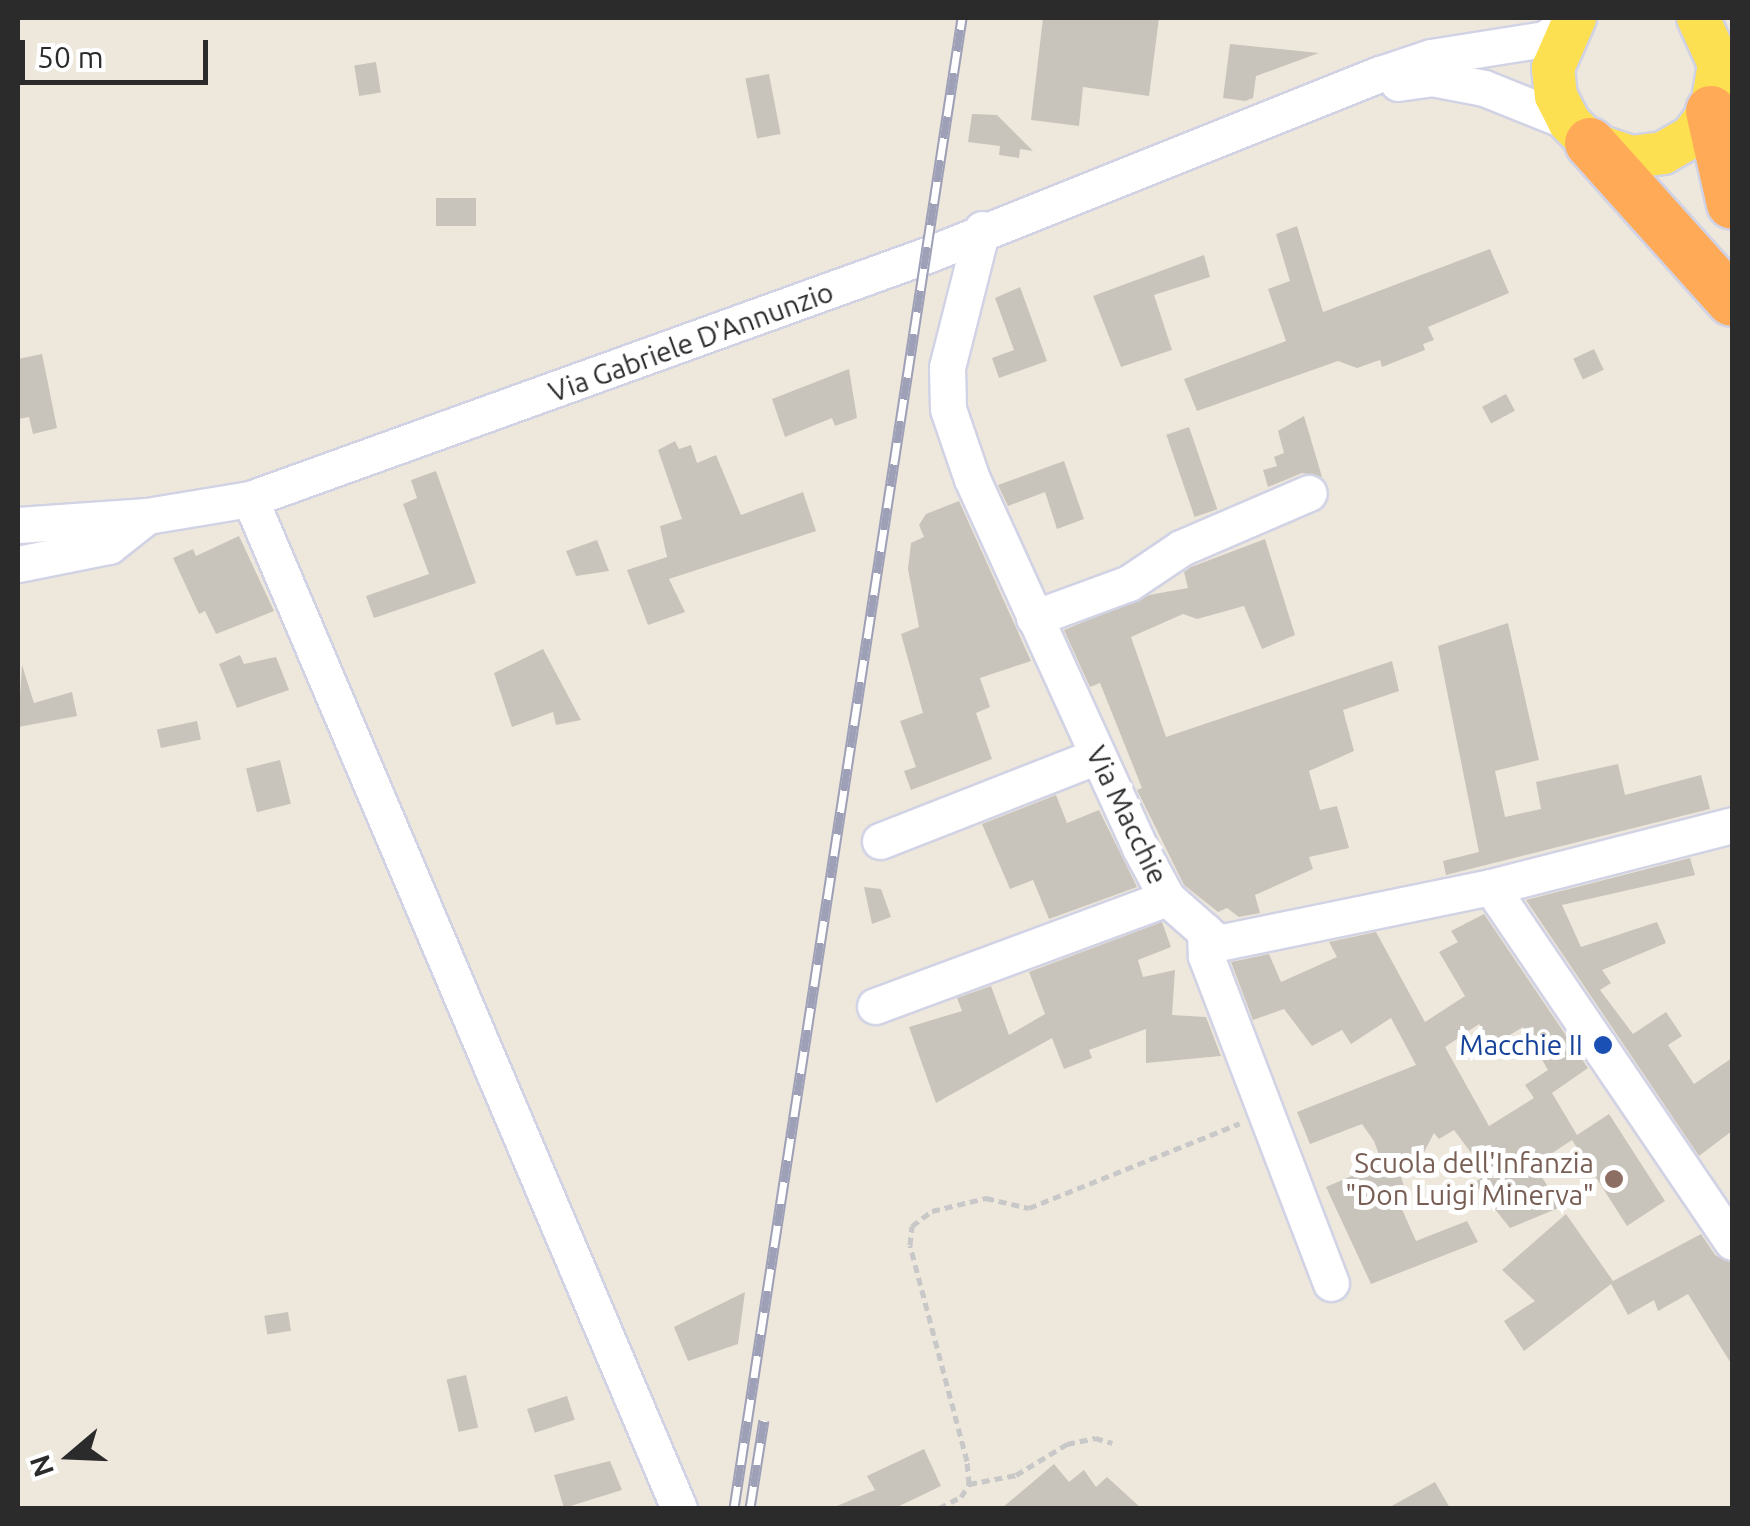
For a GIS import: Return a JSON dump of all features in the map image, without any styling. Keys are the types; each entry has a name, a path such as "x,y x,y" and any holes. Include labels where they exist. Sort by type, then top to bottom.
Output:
{"highway":[{"path":"1721,90 1732,204"},
{"path":"1580,132 1732,301"}],"main road":[{"path":"1574,18 1553,68 1580,132 1631,157 1663,153 1692,136 1721,90 1719,64 1698,18"}],"street":[{"path":"1347,90 1431,57 1545,38 1574,18"},
{"path":"1347,90 1432,78 1484,88 1580,132"},
{"name":"Via Gabriele D'Annunzio","path":"18,525 147,516 250,498 610,372 1347,90"},
{"name":"Via Macchie","path":"982,229 947,367 948,409 1034,618 1097,756 1168,898 1204,931"},
{"path":"1034,618 1129,582 1181,548 1309,493"},
{"path":"250,498 678,1508"},
{"path":"18,564 109,546 147,516"},
{"path":"880,842 1097,756"},
{"path":"1204,931 1218,943 1490,887 1732,825"},
{"path":"1490,887 1732,1242"},
{"path":"875,1006 1168,898"},
{"path":"1204,931 1206,956 1332,1283"}],"path":[{"path":"939,1508 961,1497 969,1484 910,1245 912,1226 932,1210 986,1198 1029,1208 1266,1113"},
{"path":"969,1484 1016,1475 1068,1444 1095,1438 1112,1443"}],"building":[{"path":"1043,18 1159,18 1149,96 1083,87 1079,126 1031,120"},
{"path":"1230,44 1319,53 1256,76 1253,98 1245,101 1223,98"},
{"path":"376,62 381,93 359,96 354,65"},
{"path":"769,74 781,134 757,138 745,79"},
{"path":"972,114 997,115 1033,151 1020,149 1019,158 999,155 1000,146 968,142"},
{"path":"436,198 476,198 476,226 436,226"},
{"path":"1297,226 1323,312 1490,249 1509,293 1428,327 1434,340 1423,344 1425,350 1382,367 1380,360 1357,368 1338,361 1197,411 1184,379 1286,341 1268,289 1290,281 1276,234"},
{"path":"1204,255 1210,277 1154,295 1172,350 1121,367 1093,296"},
{"path":"1020,287 1047,361 999,378 992,358 1014,350 995,298"},
{"path":"1594,349 1604,370 1583,380 1573,359"},
{"path":"42,354 57,428 33,434 29,417 18,419 18,359"},
{"path":"849,369 857,418 835,426 832,418 785,437 772,399"},
{"path":"1506,394 1515,411 1491,423 1482,407"},
{"path":"1304,416 1322,477 1302,473 1268,487 1263,470 1277,466 1274,457 1284,453 1278,431"},
{"path":"1189,427 1217,509 1195,517 1166,435"},
{"path":"675,441 679,449 691,445 697,463 716,455 741,515 803,492 816,531 669,579 685,612 648,625 627,570 667,557 660,526 682,519 658,450"},
{"path":"1064,461 1084,519 1057,529 1045,492 1008,506 998,485"},
{"path":"436,471 476,583 374,618 366,596 429,574 403,504 417,498 411,480"},
{"path":"959,501 1031,661 980,678 990,707 976,713 992,759 911,790 904,771 916,767 900,721 923,713 901,634 919,627 908,569 911,543 924,537 919,525 926,514"},
{"path":"239,536 274,611 216,634 205,611 199,614 173,558 193,549 196,556"},
{"path":"1265,539 1295,635 1262,649 1244,606 1197,619 1183,614 1131,637 1166,737 1392,661 1399,691 1343,710 1354,751 1309,771 1320,810 1337,806 1349,848 1309,857 1313,869 1255,895 1260,913 1239,917 1227,908 1218,912 1184,885 1137,790 1142,788 1100,683 1090,687 1064,630 1149,595 1188,588 1184,572 1191,567"},
{"path":"597,540 609,571 576,576 566,551"},
{"path":"1508,623 1539,760 1495,771 1505,817 1541,809 1536,782 1618,764 1625,795 1701,775 1710,809 1446,875 1443,861 1479,852 1438,646"},
{"path":"543,649 581,720 556,725 553,712 512,727 494,673"},
{"path":"240,655 244,664 276,657 289,690 237,708 219,664"},
{"path":"22,665 34,703 72,692 77,716 18,727"},
{"path":"197,721 201,740 161,748 157,730"},
{"path":"280,760 291,804 257,812 246,768"},
{"path":"1056,795 1067,823 1099,810 1137,887 1049,919 1033,880 1010,889 982,824"},
{"path":"1690,858 1695,875 1562,905 1581,947 1657,922 1666,943 1602,970 1611,983 1600,990 1633,1034 1666,1012 1682,1036 1668,1045 1694,1084 1732,1058 1732,1131 1699,1156 1526,900"},
{"path":"864,887 881,889 891,917 872,924"},
{"path":"1484,914 1588,1068 1552,1093 1577,1135 1609,1114 1665,1201 1627,1226 1572,1140 1534,1165 1561,1207 1510,1228 1474,1183 1487,1174 1454,1130 1439,1139 1434,1133 1422,1156 1400,1173 1409,1204 1401,1207 1416,1241 1467,1221 1478,1242 1371,1284 1326,1187 1382,1163 1374,1141 1362,1124 1310,1144 1297,1112 1416,1065 1391,1018 1351,1044 1342,1030 1312,1046 1284,1009 1253,1020 1231,962 1269,954 1281,982 1337,957 1329,942 1376,932 1425,1022 1465,996 1439,952 1458,942 1451,931","holes":["1479,1024 1492,1046 1523,1027 1548,1070 1525,1085 1534,1098 1489,1126 1445,1047"]},
{"path":"1162,922 1171,947 1138,960 1143,977 1175,970 1172,1015 1206,1017 1221,1056 1146,1063 1146,1029 1089,1050 1092,1058 1064,1069 1052,1038 936,1103 909,1027 962,1011 957,998 991,986 1009,1035 1045,1014 1029,972"},
{"path":"1566,1214 1613,1281 1701,1234 1715,1255 1732,1263 1732,1365 1688,1294 1658,1311 1654,1300 1628,1315 1611,1284 1524,1351 1504,1321 1535,1301 1502,1270"},
{"path":"745,1292 738,1344 688,1361 674,1327"},
{"path":"288,1312 291,1331 267,1335 264,1316"},
{"path":"466,1375 478,1428 459,1432 447,1379"},
{"path":"567,1396 575,1420 535,1433 527,1409"},
{"path":"924,1449 941,1486 895,1508 832,1508 875,1490 867,1476"},
{"path":"610,1461 622,1490 564,1508 554,1475"},
{"path":"1054,1464 1069,1482 1084,1470 1096,1487 1107,1477 1141,1508 1002,1508"},
{"path":"1435,1482 1450,1508 1388,1508"}],"railway":[{"path":"734,1508 962,18"},
{"path":"750,1508 764,1420"}],"place":[{"name":"Macchie II","path":"1603,1045"},
{"name":"Scuola dell'Infanzia \"Don Luigi Minerva\"","path":"1614,1179"}]}
